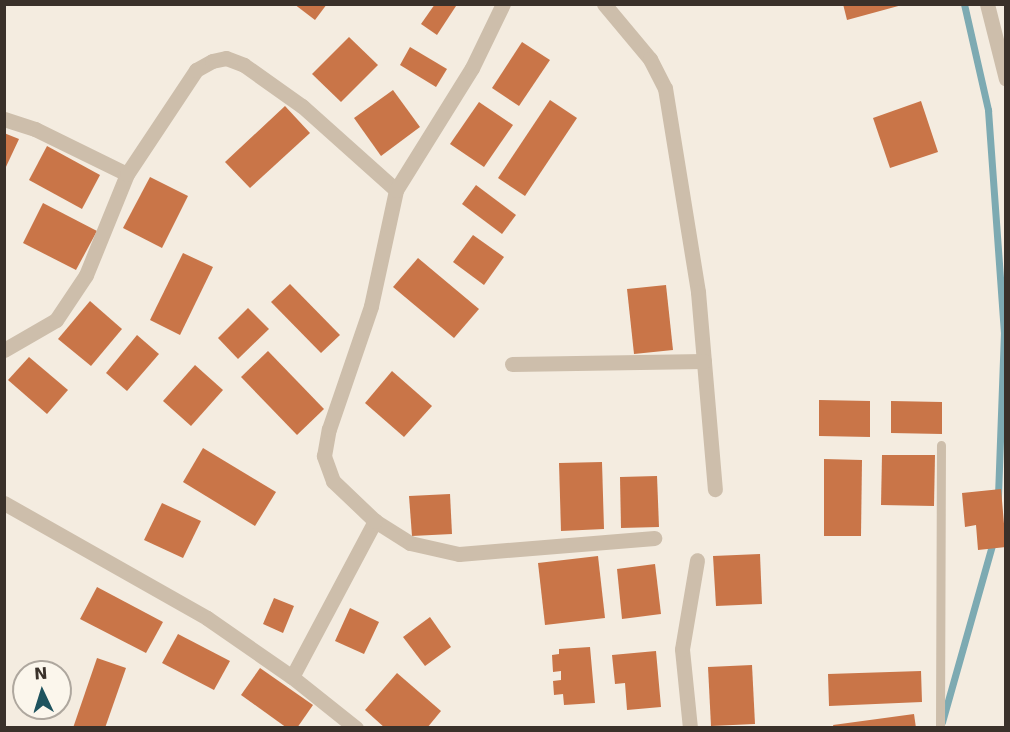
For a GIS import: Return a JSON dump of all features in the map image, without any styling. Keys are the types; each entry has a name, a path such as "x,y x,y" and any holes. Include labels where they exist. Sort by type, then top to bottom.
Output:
{"street":[{"path":"503,4 472,68 396,190 370,306 329,429 324,456 333,481 375,521 410,543 459,554 654,537"},
{"path":"604,4 650,59 665,88 699,292 715,489"},
{"path":"987,4 1005,80"},
{"path":"4,350 56,320 86,276 127,174 196,70 226,58 244,65 302,106 396,190"},
{"path":"4,119 35,129 127,174"},
{"path":"512,364 704,361"},
{"path":"4,503 207,618 292,677 356,728"},
{"path":"292,677 375,521"},
{"path":"690,728 682,649 697,560"}],"lane":[{"path":"940,728 941,445"}],"building":[{"path":"294,4 327,4 315,20"},
{"path":"435,4 456,6 437,35 421,24"},
{"path":"843,4 902,4 902,5 847,20"},
{"path":"349,37 378,65 341,102 312,74"},
{"path":"522,42 550,60 519,106 492,88"},
{"path":"410,47 447,69 436,87 400,65"},
{"path":"393,90 420,127 381,156 354,118"},
{"path":"550,100 577,118 525,196 498,178"},
{"path":"921,101 938,152 890,168 873,118"},
{"path":"479,102 513,125 484,167 450,144"},
{"path":"285,106 310,133 250,188 225,162"},
{"path":"4,133 19,139 4,171"},
{"path":"47,146 100,175 82,209 29,180"},
{"path":"150,177 188,196 162,248 123,228"},
{"path":"476,185 516,215 502,234 462,204"},
{"path":"43,203 97,231 76,270 23,243"},
{"path":"473,235 504,257 484,285 453,262"},
{"path":"183,253 213,267 180,335 150,320"},
{"path":"418,258 479,309 454,338 393,287"},
{"path":"290,284 340,335 321,353 271,302"},
{"path":"666,285 673,350 634,354 627,289"},
{"path":"90,301 122,329 91,366 58,339"},
{"path":"248,308 269,329 238,359 218,338"},
{"path":"137,335 159,354 127,391 106,373"},
{"path":"268,351 324,409 297,435 241,377"},
{"path":"29,357 68,390 47,414 8,380"},
{"path":"195,365 223,390 191,426 163,401"},
{"path":"392,371 432,406 404,437 365,403"},
{"path":"819,400 870,401 870,437 819,436"},
{"path":"891,401 942,402 942,434 891,433"},
{"path":"203,448 276,492 255,526 183,482"},
{"path":"882,455 935,455 934,506 881,505"},
{"path":"824,459 862,460 861,536 824,536"},
{"path":"602,462 604,529 561,531 559,463"},
{"path":"657,476 659,527 621,528 620,477"},
{"path":"1001,489 1006,547 978,550 976,525 965,527 962,493"},
{"path":"450,494 452,534 412,536 409,496"},
{"path":"162,503 201,521 183,558 144,540"},
{"path":"760,554 762,604 716,606 713,556"},
{"path":"598,556 605,618 545,625 538,563"},
{"path":"655,564 661,614 622,619 617,569"},
{"path":"97,587 163,622 146,653 80,619"},
{"path":"274,598 294,606 283,633 263,624"},
{"path":"350,608 379,622 364,654 335,641"},
{"path":"430,617 451,647 425,666 403,637"},
{"path":"178,634 230,661 214,690 162,663"},
{"path":"590,647 595,703 564,705 563,694 554,695 553,681 561,680 561,671 553,672 552,655 559,654 559,649"},
{"path":"656,651 661,707 627,710 625,683 615,684 612,655"},
{"path":"97,658 126,668 105,728 73,728"},
{"path":"752,665 755,724 711,726 708,667"},
{"path":"260,668 313,705 297,728 287,728 241,695"},
{"path":"921,671 922,702 829,706 828,674"},
{"path":"397,673 441,711 427,728 385,728 365,710"},
{"path":"914,714 916,728 834,728 833,725"}],"waterway":[{"path":"964,4 988,110 1004,332 998,499"},
{"path":"942,722 993,542"}]}
